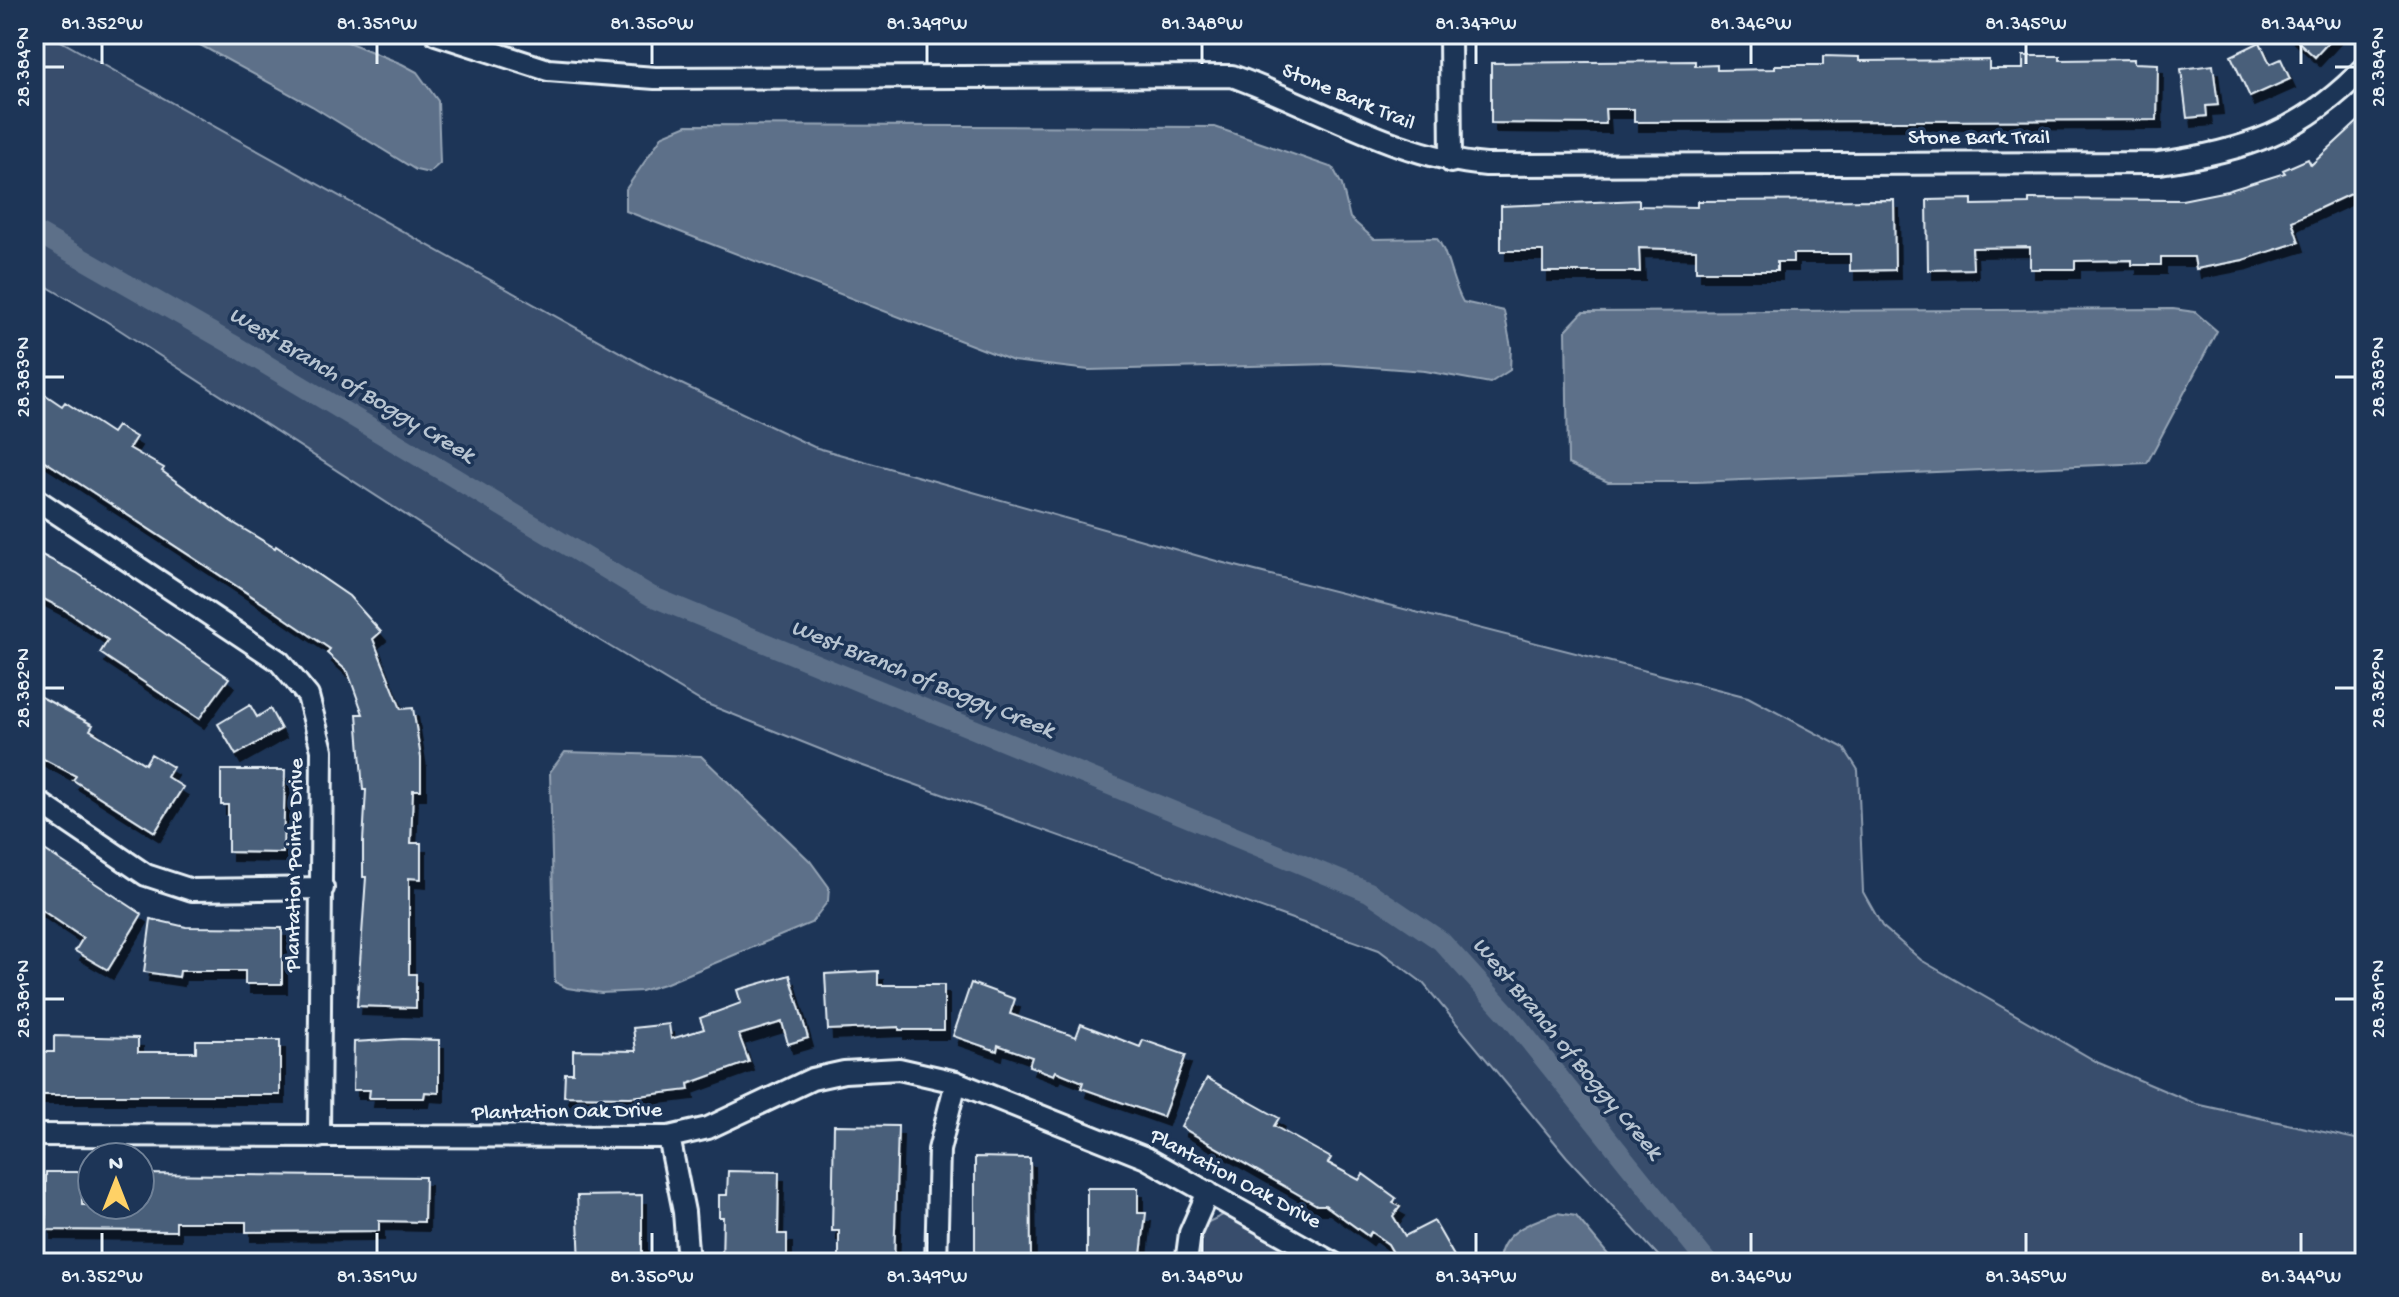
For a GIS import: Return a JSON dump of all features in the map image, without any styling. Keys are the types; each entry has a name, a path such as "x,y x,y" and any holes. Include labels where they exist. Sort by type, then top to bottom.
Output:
{"street":[{"name":"Stone Bark Trail","path":"436,34 548,70 655,78 1232,76 1288,96 1404,150 1451,162 1486,165 2159,163 2220,155 2284,130 2344,89 2365,67"},
{"path":"1450,34 1451,162"},
{"name":"Plantation Pointe Drive","path":"34,498 279,661 308,696 322,750 323,888 317,1002 319,1137"},
{"path":"34,799 146,875 192,890 323,888"},
{"name":"Plantation Oak Drive","path":"34,1135 669,1137 708,1128 812,1079 844,1072 899,1069 956,1082 1146,1158 1333,1263"},
{"path":"936,1263 939,1150 956,1082"},
{"path":"669,1137 684,1212 688,1263"},
{"path":"1186,1263 1190,1233 1208,1192"}],"shaded area":[{"path":"34,34 48,34 654,371 814,447 1220,562 1748,697 1844,748 1858,770 1863,892 1882,926 1921,960 2099,1063 2196,1104 2365,1141 2365,1263 1665,1263 1567,1157 1423,983 1379,950 852,762 702,702 594,637 106,321 34,279"},
{"path":"180,34 328,34 402,64 417,72 438,101 440,163 429,173 416,170 312,106"},
{"path":"687,125 1215,127 1333,168 1342,185 1350,218 1374,239 1436,238 1463,302 1504,311 1511,347 1510,370 1490,383 1425,371 1332,364 1089,370 1013,361 626,211 626,189 663,135"},
{"path":"2173,309 2195,312 2217,331 2147,463 1696,482 1608,482 1568,464 1566,330 1583,312"},
{"path":"565,752 701,756 810,861 829,887 828,901 811,923 641,991 601,993 567,988 555,982 550,772"},
{"path":"1557,1213 1576,1216 1615,1263 1499,1263 1505,1243 1519,1229"},
{"path":"1223,1215 1236,1218 1316,1263 1193,1263 1202,1225"}],"building":[{"path":"2290,34 2336,34 2315,57"},
{"path":"2260,42 2270,64 2281,59 2290,79 2250,97 2231,56"},
{"path":"1823,56 1859,57 1859,61 1989,60 1989,69 2023,69 2023,56 2060,56 2060,60 2134,59 2134,63 2158,64 2157,120 1634,122 1634,109 1605,109 1606,124 1491,123 1491,63 1695,61 1695,66 1717,65 1717,70 1775,69 1775,65 1823,65"},
{"path":"2213,65 2218,105 2206,106 2207,116 2187,118 2181,69"},
{"path":"2365,115 2365,187 2292,221 2299,242 2243,260 2196,269 2194,257 2161,257 2161,265 2132,265 2132,260 2075,261 2075,269 2030,269 2030,247 1972,248 1973,269 1928,270 1927,200 1972,199 1972,205 2029,204 2029,199 2182,200 2227,191 2285,173 2283,170 2308,159 2311,165"},
{"path":"1639,200 1639,206 1697,207 1697,201 1894,200 1895,270 1850,271 1850,254 1793,254 1793,262 1777,262 1777,271 1696,271 1696,250 1639,248 1640,272 1543,272 1543,251 1501,251 1501,206"},
{"path":"34,387 62,406 65,402 112,433 117,426 136,437 129,448 164,468 162,471 232,522 276,546 349,596 381,632 373,639 401,709 413,708 421,758 421,790 413,790 411,843 421,843 421,879 409,878 409,974 416,974 416,1008 357,1006 366,877 363,877 363,842 366,790 363,790 357,714 363,714 348,672 327,653 330,649 34,454"},
{"path":"34,551 77,573 229,678 199,719 100,653 108,640 65,610 34,594"},
{"path":"34,693 93,725 90,730 145,764 151,754 173,767 167,777 183,787 155,832 73,780 76,776 34,754"},
{"path":"250,705 257,717 270,709 281,729 236,755 218,724"},
{"path":"221,770 285,770 283,853 228,852 228,805 221,805"},
{"path":"34,843 142,914 108,970 75,951 83,938 34,905"},
{"path":"151,919 186,927 282,928 282,984 245,984 245,971 180,971 179,977 144,972"},
{"path":"878,971 878,985 944,985 944,1030 899,1030 899,1027 828,1030 825,974"},
{"path":"790,975 808,1038 788,1044 782,1022 739,1035 749,1062 688,1084 689,1090 630,1097 564,1096 565,1073 573,1073 573,1050 636,1051 633,1028 669,1024 671,1039 704,1029 700,1018 741,1003 737,990"},
{"path":"971,983 1015,999 1010,1014 1076,1037 1081,1024 1140,1047 1143,1040 1186,1055 1163,1117 1081,1088 1083,1082 1056,1071 1054,1075 1029,1066 1032,1057 998,1045 997,1051 953,1036"},
{"path":"54,1036 138,1038 138,1052 196,1052 196,1040 280,1040 280,1095 34,1095 34,1052 54,1052"},
{"path":"439,1040 439,1093 425,1092 424,1098 369,1098 370,1090 353,1090 354,1042"},
{"path":"1207,1078 1279,1118 1274,1126 1331,1158 1328,1163 1359,1180 1363,1174 1396,1198 1393,1203 1400,1207 1393,1216 1405,1236 1434,1221 1458,1263 1399,1263 1388,1244 1371,1232 1368,1236 1325,1205 1317,1205 1181,1127"},
{"path":"834,1125 898,1126 894,1263 839,1263 839,1231 832,1231"},
{"path":"975,1157 1030,1158 1031,1263 975,1263"},
{"path":"728,1171 779,1172 778,1234 787,1234 787,1263 722,1263 723,1217 719,1217 719,1195 727,1195"},
{"path":"46,1172 76,1172 76,1221 156,1221 156,1174 425,1177 424,1222 379,1221 379,1231 246,1232 246,1222 176,1222 176,1231 46,1230"},
{"path":"1087,1188 1138,1188 1138,1213 1146,1213 1140,1263 1087,1263"},
{"path":"642,1195 642,1263 580,1263 577,1196"}],"waterway":[{"name":"West Branch of Boggy Creek","path":"34,231 237,347 651,596 1369,892 1441,941 1512,1019 1708,1263"}]}
